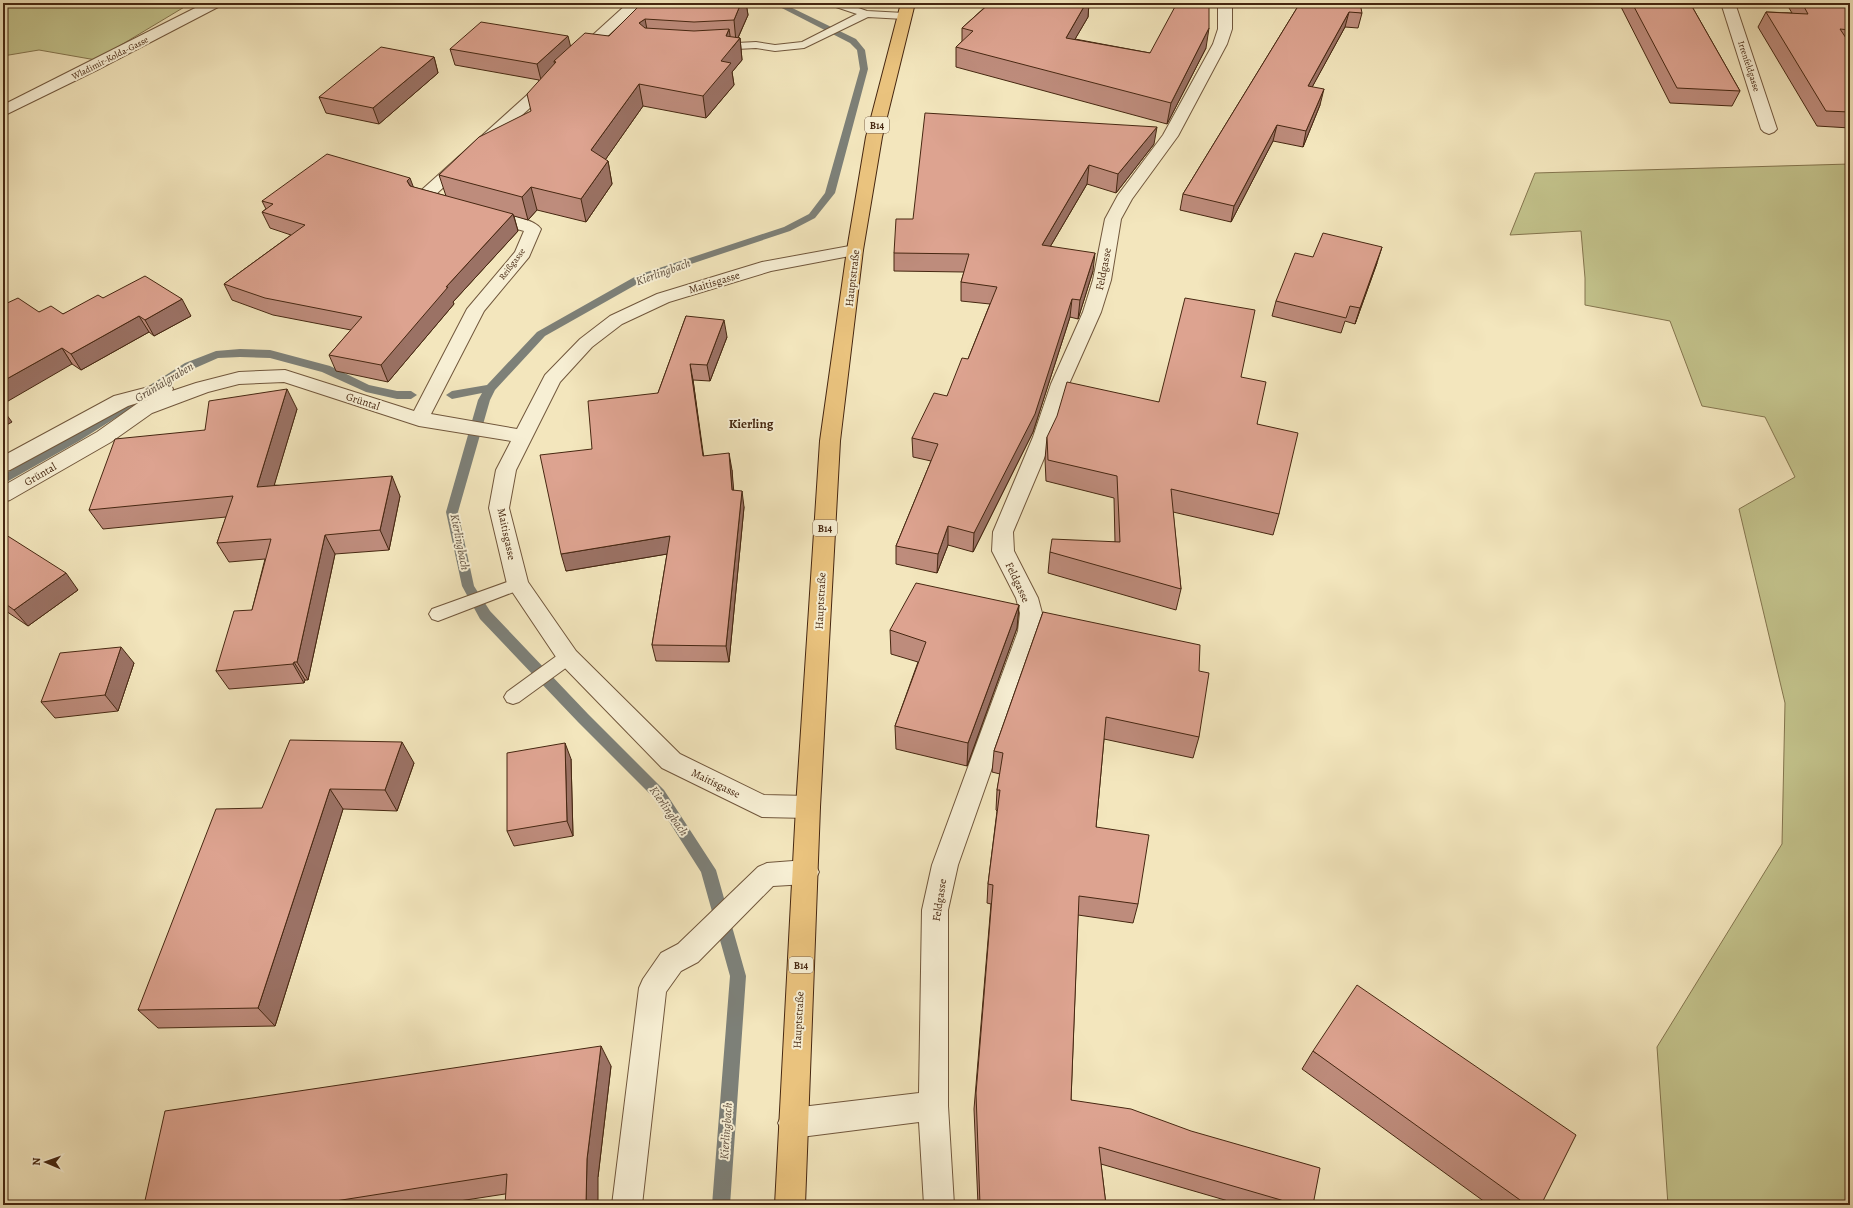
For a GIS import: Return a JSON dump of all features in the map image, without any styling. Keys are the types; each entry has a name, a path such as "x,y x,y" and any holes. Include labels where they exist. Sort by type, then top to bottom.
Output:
{"main road":[{"name":"Hauptstraße","path":"790,1205 808,808 830,441 855,250 874,137 906,9"}],"street":[{"name":"Wladimir-Kolda-Gasse","path":"3,111 215,3"},
{"name":"Reißgasse","path":"419,419 476,309 523,253 533,229 518,223 422,198 636,3"},
{"name":"Irrenfeldgasse","path":"1728,3 1769,130"},
{"name":"Feldgasse","path":"932,1106 935,910 945,865 1029,631 1031,613 1027,598 1003,551 1003,532 1043,437 1060,384 1092,312 1102,280 1113,219 1124,198 1170,136 1220,44 1224,29 1220,8"},
{"name":"Maitisgasse","path":"808,808 762,806 671,761 568,657 518,584 499,508 506,470 552,379 586,343 616,320 663,298 768,266 855,250"},
{"name":"Grüntal","path":"3,495 104,437 145,408 203,387 239,378 285,376 419,419 522,436"},
{"name":"Grüntal","path":"3,465 121,400 162,389 203,387"},
{"path":"627,1205 653,988 671,962 688,953 767,875 806,872"},
{"path":"793,1123 932,1106 939,1205"}],"lane":[{"path":"834,3 866,14"},
{"path":"705,47 756,45 775,48 804,45 866,14 906,9"},
{"path":"438,614 518,584"},
{"path":"513,697 568,657"}],"green space":[{"path":"3,3 191,3 96,60 39,50 3,56"},
{"path":"1850,164 1850,1205 1668,1205 1657,1047 1782,844 1785,703 1739,509 1795,477 1765,417 1702,406 1670,321 1585,305 1585,278 1581,231 1510,235 1535,173"}],"building":[{"path":"642,3 741,3 734,20 694,22 645,19 639,23 645,28 694,31 729,29 726,36 740,38 721,61 731,63 703,96 639,84 591,150 608,161 581,199 531,187 522,197 439,175 479,137 531,111 527,94 556,62 554,61 585,33 609,36"},
{"path":"990,3 1086,3 1066,38 1150,53 1177,3 1209,3 1209,28 1171,103 956,47 973,31 962,28"},
{"path":"1300,3 1360,3 1362,13 1349,12 1308,86 1324,89 1306,131 1277,125 1234,206 1183,194"},
{"path":"1632,3 1690,3 1740,91 1677,88"},
{"path":"1802,3 1847,3 1850,8 1850,30 1840,29 1850,44 1850,112 1826,111 1766,12 1808,14"},
{"path":"481,22 568,36 537,64 450,49"},
{"path":"381,47 434,57 373,108 319,97"},
{"path":"925,113 1157,127 1118,174 1089,165 1042,245 1095,253 1080,300 1072,299 1035,414 974,533 948,526 938,554 896,546 938,444 912,438 934,393 947,396 962,358 968,359 997,287 961,282 969,254 894,253 896,219 913,219"},
{"path":"327,154 410,178 407,181 410,186 513,214 446,287 448,287 381,365 329,355 362,317 265,298 224,284 305,225 262,212 273,204 262,201"},
{"path":"1323,233 1382,247 1360,308 1350,306 1346,318 1276,301 1295,253 1313,257"},
{"path":"145,276 182,299 145,320 139,316 71,354 62,348 3,381 3,305 18,298 39,312 51,306 63,314 98,295 103,298"},
{"path":"1185,298 1255,310 1241,377 1266,382 1257,424 1298,433 1279,514 1171,489 1181,589 1050,552 1052,539 1120,542 1117,476 1048,460 1047,437 1057,416 1067,382 1159,402"},
{"path":"686,316 724,320 707,365 690,364 703,456 729,453 732,490 742,491 726,646 652,645 670,536 561,554 540,455 592,449 588,401 658,393"},
{"path":"287,389 257,487 392,476 380,530 325,535 297,662 294,662 293,664 216,671 234,611 252,610 271,539 217,543 233,496 89,510 115,439 205,430 209,401"},
{"path":"3,533 66,573 14,610 3,602"},
{"path":"916,583 1019,605 968,743 895,726 926,642 890,630"},
{"path":"1043,612 1200,645 1199,671 1209,673 1199,737 1106,717 1096,827 1149,835 1138,904 1079,896 1071,1100 1131,1109 1191,1131 1320,1168 1313,1205 1291,1205 1281,1200 1099,1147 1106,1205 980,1205 976,1093 993,885 988,884 1000,790 997,790 1003,753 994,751"},
{"path":"121,647 105,695 41,702 60,653"},
{"path":"290,740 402,742 385,790 330,789 258,1008 138,1010 216,809 262,808"},
{"path":"565,743 567,821 507,831 507,753"},
{"path":"1357,985 1576,1135 1541,1205 1527,1205 1313,1051"},
{"path":"601,1046 587,1159 586,1205 505,1205 507,1174 310,1205 144,1205 165,1111"}],"waterway":[{"name":"Kierlingbach","path":"491,388 541,334 642,277 787,229 812,216 830,193 864,69 861,50 853,41 776,3"},
{"name":"Grüntalgraben","path":"3,480 75,438 189,366 216,355 240,353 270,354 326,369 366,388 397,395 411,395"},
{"path":"452,395 491,388"},
{"name":"Kierlingbach","path":"491,388 484,400 452,512 468,586 485,615 583,718 659,794 708,870 738,976 721,1205"}],"district":[{"name":"Kierling","path":"751,423"}]}
